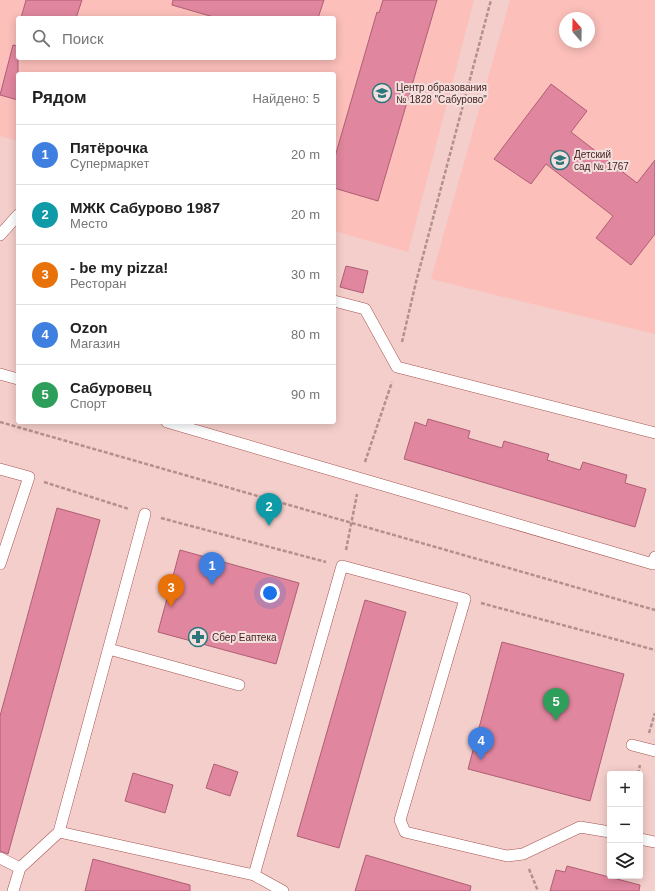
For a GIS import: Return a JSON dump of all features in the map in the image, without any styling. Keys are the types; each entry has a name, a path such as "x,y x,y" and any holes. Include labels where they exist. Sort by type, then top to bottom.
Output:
{"lane":[{"path":"0,236 16,217"},
{"path":"336,302 365,309 397,367 655,433"},
{"path":"0,374 16,378"},
{"path":"174,424 653,564 655,558"},
{"path":"0,469 29,476 0,564"},
{"path":"13,891 20,868 59,832 145,514"},
{"path":"254,875 342,566 466,599 400,820 405,832 507,856 523,854 580,827 607,832"},
{"path":"109,649 239,685"},
{"path":"632,745 655,751"},
{"path":"59,832 254,875 283,891"},
{"path":"643,840 655,842"},
{"path":"0,858 20,868"}],"path":[{"path":"29,476 145,514 342,566 360,478 397,367 416,282 491,0"},
{"path":"0,422 655,610"},
{"path":"466,599 655,650"},
{"path":"523,854 538,891"}],"shaded area":[{"path":"0,0 474,0 408,252 336,232 336,72 16,72 16,140 0,136"},
{"name":"Детский сад № 1767","path":"510,0 655,0 655,334 431,279"}],"building":[{"path":"26,0 82,0 77,16 22,16"},
{"path":"173,0 324,0 319,16 210,16 172,5"},
{"name":"Центр образования № 1828 \"Сабурово\"","path":"383,0 437,0 378,201 336,189 336,153 377,12 379,13"},
{"path":"13,45 16,46 18,72 16,72 16,99 0,95"},
{"path":"551,84 587,111 571,132 637,183 655,160 655,234 631,265 596,238 613,216 546,164 531,184 494,159"},
{"path":"346,266 368,271 363,293 340,287"},
{"path":"428,419 470,431 468,438 502,448 504,441 549,454 547,460 580,470 583,462 627,475 625,483 646,489 635,527 404,459 415,422 426,426"},
{"path":"57,508 100,520 8,854 0,851 0,716"},
{"path":"180,550 299,583 276,664 158,632"},
{"path":"365,600 406,612 339,848 297,836"},
{"path":"502,642 624,674 590,801 468,769"},
{"path":"214,764 238,772 230,796 206,788"},
{"path":"133,773 173,785 165,813 125,801"},
{"path":"366,855 471,886 470,891 355,891"},
{"path":"93,859 190,885 190,891 85,891"},
{"path":"567,866 607,876 607,879 617,879 640,885 639,891 550,891 556,870 565,872"}],"place":[{"name":"Центр образования № 1828 \"Сабурово\"","path":"382,93"},
{"name":"Детский сад № 1767","path":"560,160"},
{"name":"МЖК Сабурово 1987","path":"269,526"},
{"name":"Пятёрочка","path":"212,585"},
{"name":"- be my pizza!","path":"171,607"},
{"name":"Сбер Еаптека","path":"198,637"},
{"name":"Сабуровец","path":"556,721"},
{"name":"Ozon","path":"481,760"}]}
